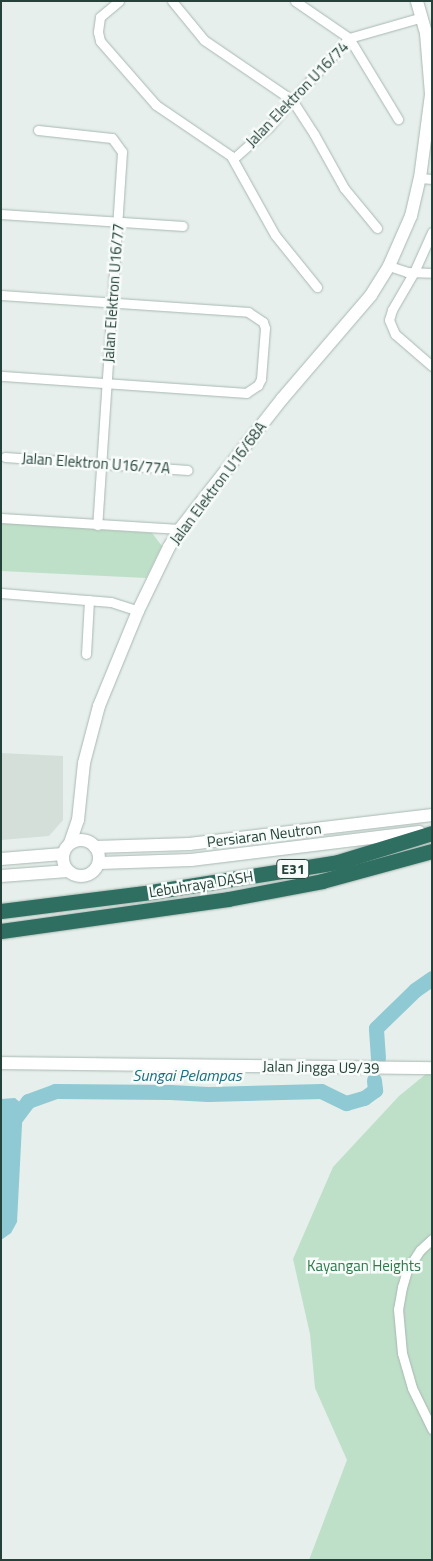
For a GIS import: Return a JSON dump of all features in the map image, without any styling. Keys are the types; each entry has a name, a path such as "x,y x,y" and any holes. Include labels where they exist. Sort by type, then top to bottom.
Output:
{"highway":[{"name":"Lebuhraya DASH","path":"1,911 151,892 338,862 432,832"},
{"name":"Lebuhraya DASH","path":"1,931 152,910 322,881 432,851"}],"street":[{"path":"119,1 100,18 98,32 100,41 156,105 233,159 275,235 316,287"},
{"path":"172,1 204,40 292,100 314,134 344,188 377,228"},
{"path":"296,1 349,38 398,119"},
{"name":"Jalan Elektron U16/68A","path":"66,848 78,820 84,763 100,706 138,611 180,529 282,398 371,295 389,266 426,179 431,102 426,24 417,1"},
{"name":"Jalan Elektron U16/74","path":"233,159 269,127 349,38 426,24"},
{"name":"Jalan Elektron U16/77","path":"38,130 112,138 119,145 122,152 97,525"},
{"path":"1,214 183,226"},
{"path":"432,232 414,272 392,310 389,320 395,334 432,366"},
{"path":"389,266 402,271 432,274"},
{"path":"1,295 248,312 263,322 263,355 258,385 246,392 1,376"},
{"name":"Jalan Elektron U16/77A","path":"5,457 188,470"},
{"path":"1,518 180,529"},
{"path":"1,593 111,602 138,611"},
{"path":"86,654 90,600"},
{"name":"Persiaran Neutron","path":"92,844 189,844 432,815"},
{"path":"66,848 64,866 73,875 85,876 96,869 99,863 98,852 78,820"},
{"name":"Persiaran Neutron","path":"99,863 191,860 432,832"},
{"path":"1,859 66,848 79,840 92,844"},
{"path":"1,876 68,871"},
{"name":"Jalan Jingga U9/39","path":"1,1063 432,1068"},
{"path":"432,1239 420,1250 407,1270 398,1309 402,1353 412,1388 432,1429"}],"shaded area":[{"path":"1,753 63,756 63,820 49,836 1,840"}],"green space":[{"path":"1,523 152,533 162,546 146,578 1,571"},
{"name":"Kayangan Heights","path":"432,1069 432,1560 309,1560 347,1460 315,1388 310,1334 293,1259 333,1167 399,1096"}],"water":[{"path":"15,1098 23,1105 17,1222 11,1233 1,1240 1,1099"}],"waterway":[{"name":"Sungai Pelampas","path":"378,1058 376,1028 415,990 432,978"},
{"name":"Sungai Pelampas","path":"1,1137 28,1101 55,1091 208,1094 321,1091 346,1103 364,1098 375,1090 374,1080"}]}
